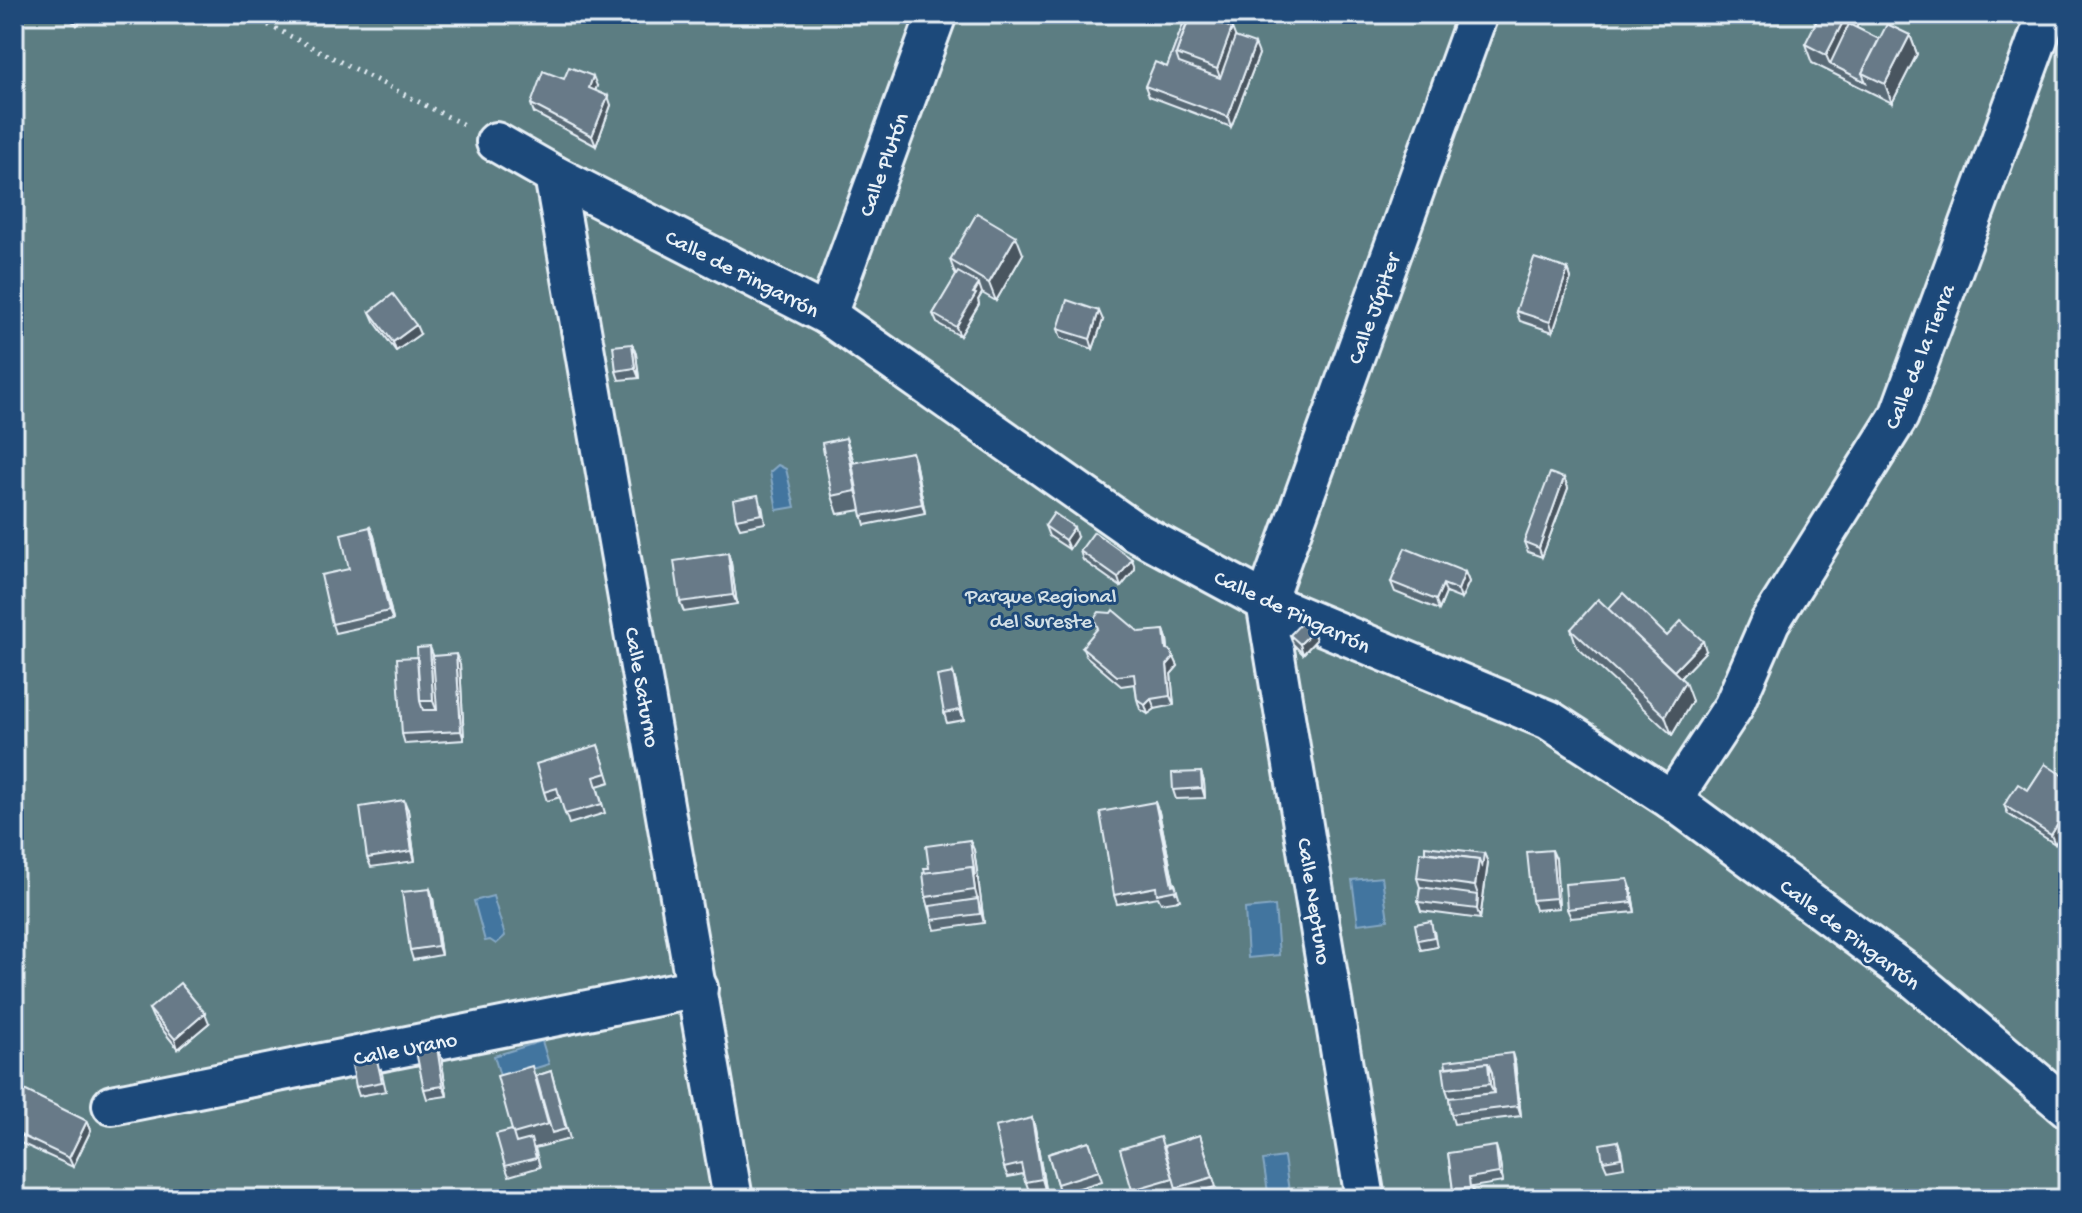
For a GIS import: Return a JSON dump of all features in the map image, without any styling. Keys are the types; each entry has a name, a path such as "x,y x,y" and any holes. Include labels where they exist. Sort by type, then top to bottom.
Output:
{"street":[{"name":"Calle Plutón","path":"827,315 937,14"},
{"name":"Calle Júpiter","path":"1266,602 1478,14"},
{"name":"Calle de la Tierra","path":"1672,800 1733,707 1770,622 1899,416 2047,14"},
{"name":"Calle de Pingarrón","path":"496,142 827,315 1134,531 1266,602 1549,720 1672,800 1915,979 2068,1108"},
{"name":"Calle Saturno","path":"554,175 733,1199"},
{"name":"Calle Neptuno","path":"1266,602 1365,1199"},
{"name":"Calle Urano","path":"112,1105 698,988"}],"path":[{"path":"247,14 496,142"}],"green space":[{"name":"Parque Regional del Sureste","path":"14,14 2068,14 2068,1199 14,1199"}],"water":[{"path":"778,465 786,469 795,507 777,510 770,472"},
{"path":"1382,877 1388,920 1358,924 1352,880"},
{"path":"493,896 505,936 496,944 485,941 474,901"},
{"path":"1275,906 1279,955 1248,958 1245,909"},
{"path":"542,1041 549,1064 501,1079 494,1056"},
{"path":"1284,1157 1290,1198 1269,1199 1263,1160"}],"building":[{"path":"1191,14 1232,28 1217,69 1176,54"},
{"path":"1820,14 1847,14 1826,55 1805,44"},
{"path":"1185,19 1188,20 1176,54 1179,63 1220,78 1235,37 1255,44 1228,117 1145,86 1155,62 1167,67"},
{"path":"1849,24 1879,39 1862,73 1866,82 1830,64"},
{"path":"1887,24 1910,35 1885,84 1862,73"},
{"path":"569,67 593,76 589,88 608,96 592,136 531,104 543,71 564,79"},
{"path":"977,213 1016,236 989,283 950,260"},
{"path":"1534,258 1568,269 1550,322 1516,311"},
{"path":"958,272 979,284 956,327 933,314"},
{"path":"393,294 416,325 393,342 370,312"},
{"path":"1067,300 1099,311 1090,339 1058,329"},
{"path":"632,344 635,368 616,371 613,346"},
{"path":"846,438 856,491 832,496 822,443"},
{"path":"912,452 922,504 862,516 852,463"},
{"path":"1550,473 1564,478 1539,548 1524,542"},
{"path":"758,495 762,514 736,519 733,500"},
{"path":"1054,513 1074,527 1065,540 1045,526"},
{"path":"370,527 389,611 332,624 321,575 349,569 341,534"},
{"path":"1094,532 1132,559 1118,578 1080,551"},
{"path":"1405,548 1465,572 1458,590 1443,584 1436,600 1391,582"},
{"path":"728,553 733,595 680,602 674,561"},
{"path":"1623,593 1667,636 1681,621 1703,641 1674,671 1608,609"},
{"path":"1598,599 1685,682 1665,716 1571,629"},
{"path":"1113,610 1139,632 1164,630 1166,649 1174,657 1167,665 1170,696 1151,699 1145,705 1137,699 1134,674 1117,676 1082,647 1098,628 1094,619 1099,612 1111,613"},
{"path":"1303,621 1313,631 1300,644 1290,635"},
{"path":"430,647 433,701 420,701 417,648"},
{"path":"456,654 461,731 402,734 397,658 417,657 423,710 437,710 433,656"},
{"path":"953,673 960,710 944,713 937,676"},
{"path":"598,745 607,773 594,777 602,804 565,814 557,788 544,792 536,764"},
{"path":"2045,764 2068,779 2068,808 2051,835 2004,805 2018,784 2028,790"},
{"path":"1201,772 1202,788 1173,790 1172,773"},
{"path":"404,800 412,851 367,858 360,807"},
{"path":"1155,802 1172,885 1175,884 1177,890 1157,894 1156,887 1114,895 1100,812"},
{"path":"970,840 975,876 972,867 925,873 924,868 929,868 926,846"},
{"path":"1425,846 1484,853 1482,868 1479,859 1425,852"},
{"path":"1552,850 1556,898 1532,900 1527,852"},
{"path":"1420,852 1479,859 1475,886 1417,878"},
{"path":"972,867 975,890 926,897 923,873"},
{"path":"1628,879 1632,902 1567,909 1565,884"},
{"path":"1420,887 1478,895 1477,909 1418,902"},
{"path":"430,889 438,946 410,950 402,892"},
{"path":"978,899 980,914 932,920 930,906"},
{"path":"1431,921 1434,937 1418,940 1415,924"},
{"path":"180,983 205,1013 175,1039 149,1009"},
{"path":"437,1047 443,1086 424,1089 416,1052"},
{"path":"1512,1053 1518,1106 1451,1114 1449,1098 1494,1093 1492,1072 1488,1063 1446,1067 1445,1061"},
{"path":"377,1060 382,1082 356,1087 352,1065"},
{"path":"1488,1063 1490,1084 1446,1089 1443,1068"},
{"path":"532,1066 548,1124 513,1134 497,1076"},
{"path":"551,1071 566,1129 552,1133 536,1076"},
{"path":"22,1089 87,1121 69,1158 14,1132 14,1106"},
{"path":"1032,1118 1042,1179 1025,1182 1021,1164 1004,1168 995,1127"},
{"path":"512,1130 516,1143 531,1139 536,1158 505,1166 496,1134"},
{"path":"1200,1135 1213,1177 1176,1188 1164,1146"},
{"path":"1160,1137 1173,1178 1132,1190 1120,1149"},
{"path":"1089,1141 1099,1171 1057,1184 1048,1154"},
{"path":"1618,1141 1621,1158 1603,1161 1600,1144"},
{"path":"1496,1146 1499,1173 1469,1178 1470,1188 1453,1190 1448,1153"},
{"path":"1166,1190 1169,1199 1143,1199 1143,1197"}]}
